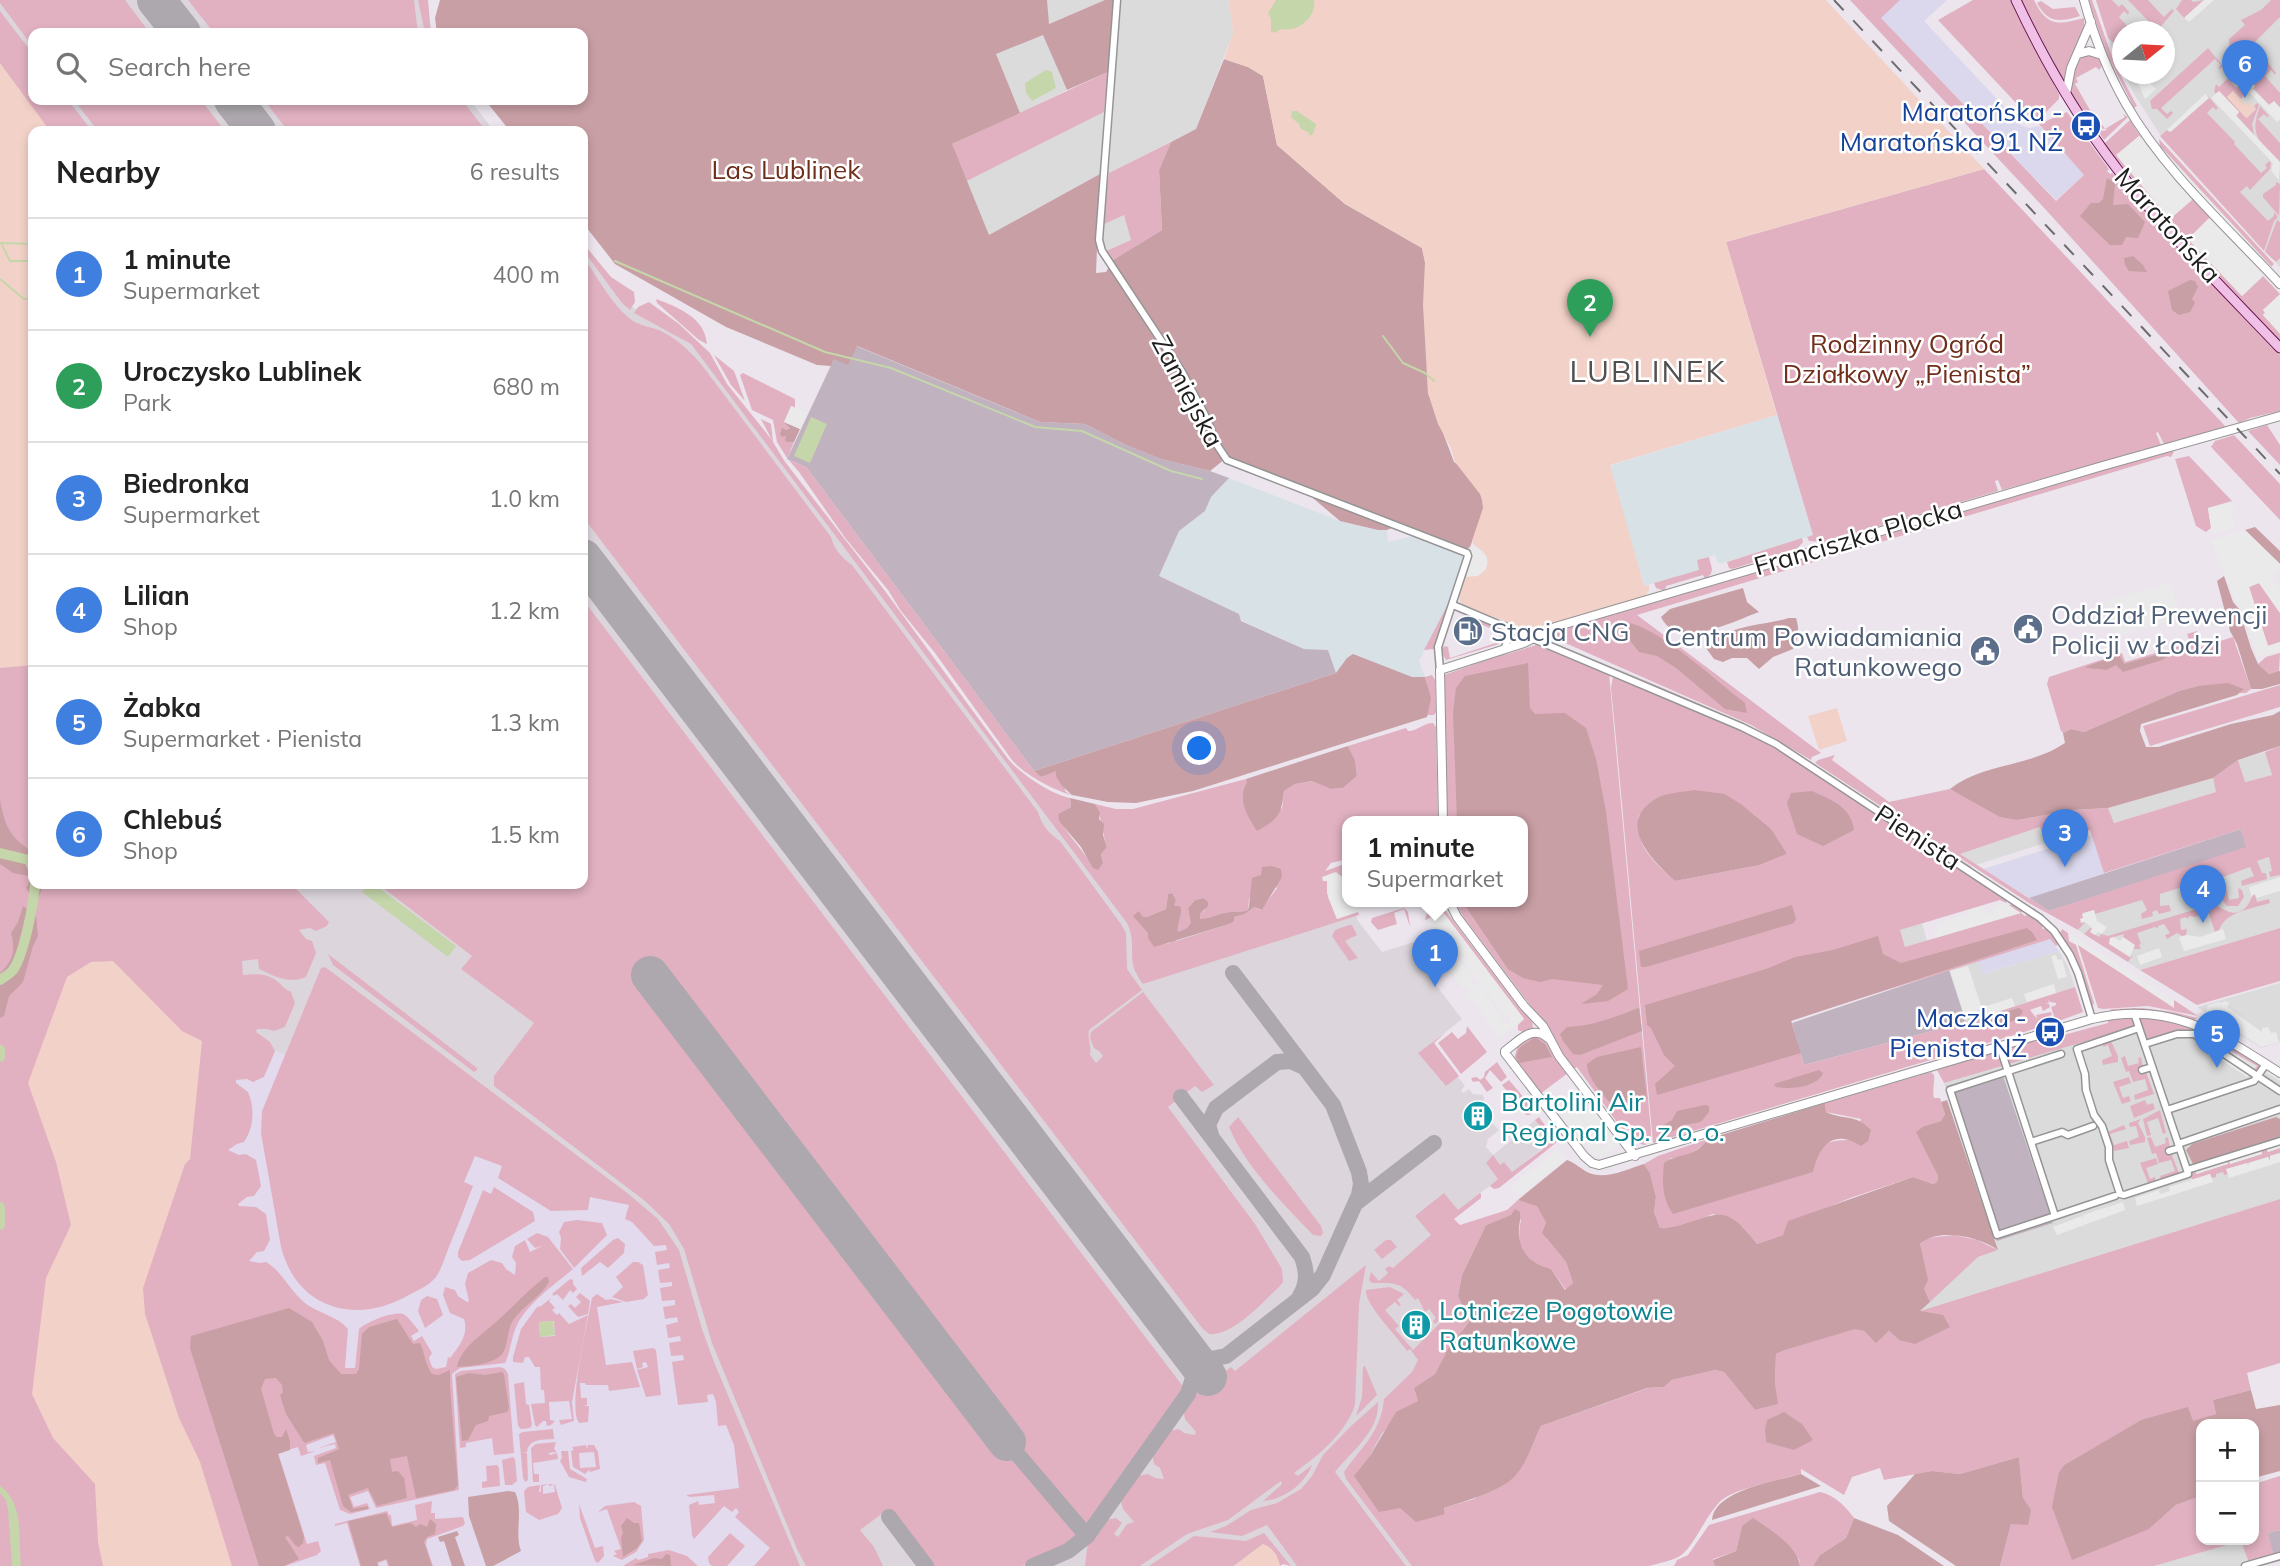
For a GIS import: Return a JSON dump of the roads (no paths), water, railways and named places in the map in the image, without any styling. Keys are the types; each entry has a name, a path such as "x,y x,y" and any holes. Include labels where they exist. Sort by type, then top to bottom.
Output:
{"main road":[{"name":"Maratońska","path":"2016,0 2066,94 2100,146 2135,192 2280,348"}],"street":[{"name":"Zamiejska","path":"1117,0 1099,240 1102,251 1182,372 1206,416 1222,455 1241,467 1465,551 1468,555 1438,647 1440,670"},
{"name":"Maratońska","path":"2084,0 2102,55 2125,103 2153,145 2280,284"},
{"path":"2066,94 2070,72 2091,22"},
{"path":"2078,54 2089,51 2102,55"},
{"name":"Franciszka Plocka","path":"1440,670 1504,650 1555,627 2280,416"},
{"name":"Pienista","path":"1453,605 1768,740 2030,911 2054,931 2078,973 2092,1019"},
{"path":"1504,650 1509,636 1505,626"},
{"path":"1440,670 1443,816"},
{"path":"1452,907 1457,917 1543,1026 1559,1056 1635,1156"},
{"path":"2134,1013 2140,1028 2188,1174 2124,1195 2120,1194 2102,1126 2094,1115 2085,1090 2085,1074 2077,1049 2140,1028"},
{"path":"1532,1015 1535,1023 1532,1032 1505,1052 1588,1161 1602,1165 2092,1019 2134,1013 2168,1016 2198,1025 2224,1037 2280,1073"},
{"path":"1532,1032 1540,1032 1548,1038"},
{"path":"2145,1044 2177,1034 2194,1034 2280,1091"},
{"path":"2000,1046 2054,1216"},
{"path":"2060,1054 1950,1090 1997,1235 2115,1196"},
{"path":"2167,1110 2253,1082 2266,1064"},
{"path":"2142,1070 2152,1067"},
{"path":"2183,1096 2186,1104"},
{"path":"2169,1151 2280,1109"},
{"path":"2031,1142 2062,1132 2068,1135 2092,1126"},
{"path":"2187,1170 2280,1141"},
{"path":"2245,1566 2280,1556"}],"waterway":[{"path":"0,243 28,244"},
{"path":"1,243 10,261 28,261"},
{"path":"615,261 825,352 891,368 1035,427 1082,431 1171,471 1202,479"},
{"path":"0,279 24,299 28,299"},
{"path":"1383,336 1403,363 1425,373 1434,381"},
{"path":"0,853 28,860"},
{"path":"0,980 13,970 21,953 34,889"},
{"path":"0,1050 0,1057"},
{"path":"0,1207 0,1225"}],"railway":[{"path":"1834,0 2280,474"}],"place":[{"name":"Chlebuś","path":"2245,98"},
{"name":"Maratońska - Maratońska 91 NŻ","path":"2086,126"},
{"name":"Uroczysko Lublinek","path":"1590,337"},
{"name":"Oddział Prewencji Policji w Łodzi","path":"2028,629"},
{"name":"Stacja CNG","path":"1468,631"},
{"name":"Centrum Powiadamiania Ratunkowego","path":"1985,651"},
{"name":"Biedronka","path":"2065,867"},
{"name":"Lilian","path":"2203,923"},
{"name":"1 minute","path":"1435,987"},
{"name":"Maczka - Pienista NŻ","path":"2050,1032"},
{"name":"Żabka","path":"2217,1068"},
{"name":"Bartolini Air Regional Sp. z o. o.","path":"1478,1116"},
{"name":"Lotnicze Pogotowie Ratunkowe","path":"1416,1325"}],"district":[{"name":"LUBLINEK","path":"1648,371"}],"park label":[{"name":"Las Lublinek","path":"786,169"},
{"name":"Rodzinny Ogród Działkowy „Pienista”","path":"1907,358"}]}
